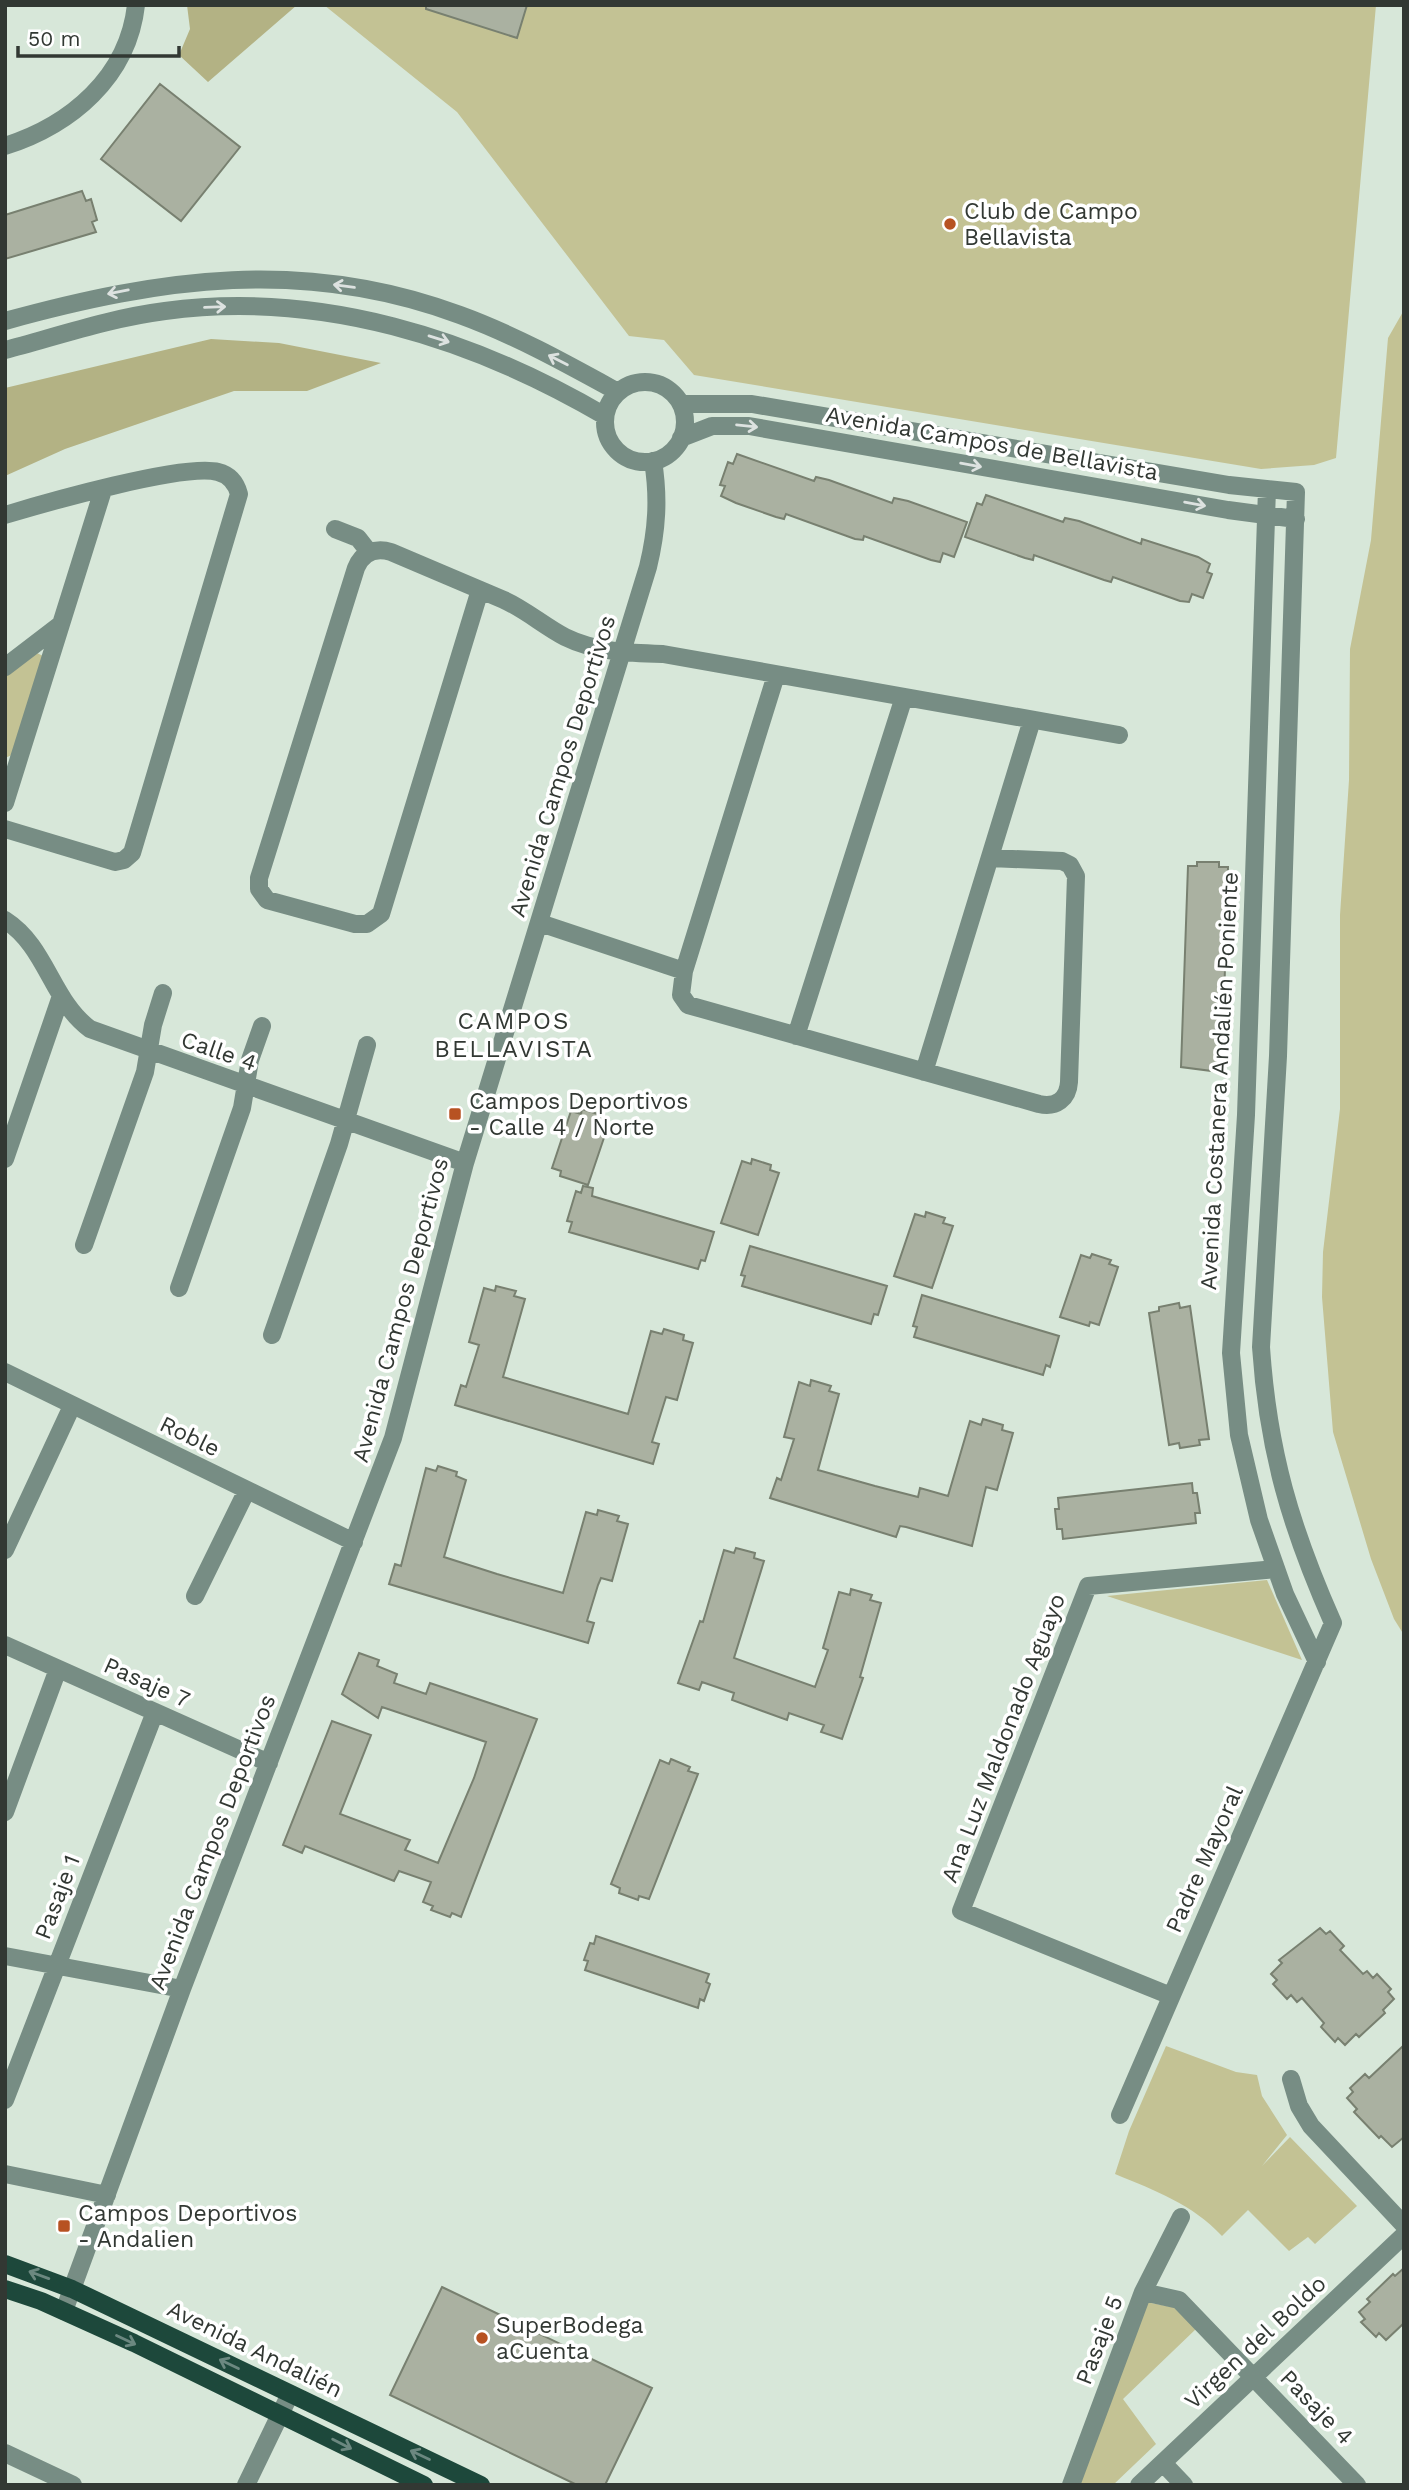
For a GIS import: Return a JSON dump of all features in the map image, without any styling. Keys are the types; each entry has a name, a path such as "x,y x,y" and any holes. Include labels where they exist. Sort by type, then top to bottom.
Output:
{"main road":[{"name":"Avenida Andalién","path":"5,2264 72,2289 481,2485"},
{"name":"Avenida Andalién","path":"5,2289 64,2311 281,2413 424,2485"}],"street":[{"path":"5,146 47,129 98,89 125,49 136,5"},
{"path":"5,321 84,300 158,285 240,279 330,284 397,296 459,314 517,339 618,392"},
{"path":"5,350 145,314 194,308 282,308 371,321 460,345 542,382 605,416"},
{"path":"636,383 653,383 672,392 681,404 685,421 681,438 670,453 653,461 634,461 617,452 607,435 605,416 609,403 618,392 636,383"},
{"name":"Avenida Campos de Bellavista","path":"681,404 752,404 1296,492 1296,519 749,426 712,426 681,438"},
{"name":"Avenida Campos Deportivos","path":"64,2311 182,1989 354,1542 403,1406 465,1163 623,652 655,537 658,487 653,461"},
{"path":"5,515 188,471 214,471 234,481 239,495 132,853 124,860 115,862 5,829"},
{"name":"Avenida Costanera Andalién Poniente","path":"1267,489 1246,1103 1231,1353 1239,1435 1247,1476 1276,1569 1317,1662"},
{"path":"5,803 10,769 103,491"},
{"name":"Padre Mayoral","path":"1120,2115 1333,1623 1288,1512 1277,1472 1264,1389 1261,1347 1278,1056 1296,519"},
{"path":"335,529 358,538 369,552"},
{"path":"369,552 356,568 259,878 261,894 274,903 355,924 367,924 381,914 480,590"},
{"path":"369,552 391,552 480,590 518,607 565,637 583,645 623,652 663,654 1119,735"},
{"path":"5,667 60,625"},
{"path":"776,675 684,971 681,995 693,1008 1047,1106 1061,1101 1069,1088 1074,870 1062,861 990,858"},
{"path":"796,1036 904,697"},
{"path":"924,1072 1032,720"},
{"name":"Calle 4","path":"5,919 27,937 37,950 70,1011 90,1029 148,1052 465,1163"},
{"path":"540,923 684,971"},
{"path":"84,1245 145,1072 163,993"},
{"path":"5,1159 61,996"},
{"path":"179,1288 242,1108 262,1026"},
{"path":"272,1335 345,1121 367,1045"},
{"name":"Roble","path":"5,1372 354,1542"},
{"path":"5,1550 72,1406"},
{"path":"195,1596 247,1490"},
{"name":"Ana Luz Maldonado Aguayo","path":"1171,1996 961,1911 1088,1587 1276,1569"},
{"name":"Pasaje 7","path":"5,1645 269,1763"},
{"path":"5,1812 58,1669"},
{"name":"Pasaje 1","path":"5,2100 155,1712"},
{"path":"5,1956 182,1989"},
{"path":"1291,2079 1300,2106 1311,2126 1404,2225"},
{"path":"5,2174 107,2195"},
{"name":"Pasaje 5","path":"1071,2485 1143,2292 1181,2217"},
{"name":"Virgen del Boldo","path":"1139,2485 1404,2235"},
{"name":"Pasaje 4","path":"1143,2292 1179,2300 1357,2485"},
{"path":"246,2485 290,2393"},
{"path":"5,2453 73,2485"},
{"path":"1163,2463 1184,2485"}],"shaded area":[{"path":"187,5 297,5 208,82 179,55 190,29"},
{"name":"Club de Campo Bellavista","path":"324,5 1376,5 1336,458 1314,465 1261,469 694,375 664,340 629,336 457,112"},
{"path":"1404,310 1404,1635 1394,1619 1371,1559 1333,1432 1322,1297 1323,1252 1340,1109 1340,915 1349,780 1350,649 1371,540 1388,338"},
{"path":"211,339 279,343 381,363 307,391 234,391 65,449 5,476 5,388"},
{"path":"37,653 45,657 12,755 5,758 5,676"},
{"path":"1267,1580 1302,1660 1107,1596"},
{"path":"1166,2046 1236,2072 1257,2075 1262,2096 1287,2135 1262,2166 1290,2137 1357,2206 1315,2244 1308,2237 1289,2251 1248,2210 1222,2236 1186,2207 1115,2174 1129,2131"},
{"path":"1146,2302 1177,2308 1197,2328 1123,2399 1156,2444 1113,2485 1079,2485"}],"building":[{"path":"426,5 527,5 517,38 426,9"},
{"path":"160,84 240,147 181,221 101,159"},
{"path":"82,191 86,201 91,199 97,220 92,222 96,232 5,259 5,215"},
{"path":"737,454 814,481 816,477 829,480 892,503 894,498 908,501 967,522 954,557 943,553 940,562 931,560 864,536 863,540 855,539 786,514 784,519 776,517 721,496 725,486 720,485 728,462 733,464"},
{"path":"986,495 1063,522 1065,518 1079,521 1141,544 1142,539 1198,557 1210,564 1207,572 1212,574 1203,598 1192,594 1189,602 1180,601 1113,577 1111,582 1034,555 1033,560 1025,558 965,537 977,503 982,505"},
{"path":"1197,862 1219,862 1219,867 1228,867 1222,1068 1212,1068 1212,1071 1181,1067 1188,866 1197,866"},
{"path":"582,1109 601,1115 599,1120 609,1123 588,1185 560,1176 561,1171 552,1168 571,1111 581,1114"},
{"path":"752,1159 771,1165 770,1170 779,1173 758,1235 721,1223 742,1161 751,1164"},
{"path":"583,1186 593,1188 592,1196 714,1232 705,1261 701,1260 698,1269 569,1232 572,1222 567,1221 576,1191 581,1193"},
{"path":"926,1212 945,1218 943,1223 953,1226 932,1288 894,1276 915,1214 925,1217"},
{"path":"750,1246 887,1286 878,1315 874,1314 871,1324 742,1286 745,1276 741,1275"},
{"path":"1092,1254 1111,1260 1109,1264 1118,1267 1099,1325 1090,1322 1089,1326 1060,1317 1081,1255 1090,1258"},
{"path":"496,1286 516,1291 514,1296 525,1299 503,1377 628,1414 651,1331 662,1334 664,1329 684,1335 683,1340 693,1343 677,1400 666,1397 652,1442 659,1444 653,1464 455,1405 461,1385 466,1387 479,1345 469,1342 484,1288 495,1291"},
{"path":"922,1295 1059,1336 1050,1367 1046,1365 1043,1375 914,1337 917,1327 913,1326"},
{"path":"1179,1303 1180,1308 1190,1306 1209,1439 1199,1440 1200,1445 1180,1448 1179,1443 1169,1445 1149,1313 1159,1311 1159,1307"},
{"path":"811,1380 831,1386 829,1391 839,1394 818,1470 875,1486 918,1497 920,1488 948,1496 970,1421 981,1425 983,1419 1003,1425 1002,1430 1013,1433 997,1490 986,1487 972,1546 900,1526 896,1537 770,1498 777,1478 781,1480 794,1439 784,1437 799,1382 810,1386"},
{"path":"438,1466 457,1472 456,1476 466,1480 444,1557 497,1574 563,1593 586,1512 597,1515 598,1510 619,1516 617,1521 628,1524 612,1581 601,1578 598,1585 587,1621 594,1623 588,1643 389,1584 395,1564 401,1566 426,1468 436,1471"},
{"path":"1192,1483 1193,1493 1197,1493 1200,1513 1195,1513 1196,1523 1063,1539 1062,1529 1057,1529 1055,1509 1059,1509 1058,1498"},
{"path":"736,1548 755,1553 754,1558 764,1561 734,1658 815,1687 828,1650 823,1648 839,1592 850,1595 851,1589 872,1595 870,1600 881,1603 860,1677 863,1678 842,1739 821,1732 824,1725 789,1713 787,1720 732,1700 734,1693 702,1682 699,1690 678,1683 700,1621 703,1622 724,1550 734,1553"},
{"path":"359,1653 379,1660 377,1666 397,1674 394,1683 426,1694 430,1683 537,1719 461,1917 452,1913 450,1917 431,1910 433,1906 423,1902 431,1882 399,1871 394,1881 305,1846 302,1853 283,1845 332,1721 371,1735 340,1814 410,1840 405,1850 438,1863 474,1778 486,1742 382,1707 378,1718 342,1694"},
{"path":"671,1759 690,1767 688,1771 698,1774 649,1899 639,1896 638,1900 619,1893 620,1888 611,1884 660,1760 669,1764"},
{"path":"1320,1928 1326,1934 1330,1931 1344,1946 1340,1950 1363,1974 1367,1971 1373,1978 1377,1974 1391,1989 1388,1992 1394,1999 1383,2010 1385,2013 1359,2037 1356,2034 1345,2045 1338,2038 1335,2042 1321,2027 1324,2023 1302,1998 1297,2002 1291,1995 1287,1999 1273,1984 1277,1980 1271,1974 1282,1963 1279,1960"},
{"path":"596,1936 709,1974 706,1982 710,1984 704,2001 700,1999 698,2008 585,1970 588,1961 584,1960 590,1943 594,1944"},
{"path":"1404,2045 1404,2137 1392,2147 1381,2136 1379,2138 1354,2112 1357,2109 1347,2098 1353,2092 1350,2088 1365,2074 1369,2078"},
{"path":"1404,2268 1404,2323 1386,2340 1379,2333 1376,2337 1361,2322 1365,2319 1359,2312 1370,2302 1367,2299 1393,2274 1395,2276"},
{"name":"SuperBodega aCuenta","path":"442,2287 652,2388 605,2485 577,2485 390,2395"}],"place":[{"name":"Club de Campo Bellavista","path":"950,224"},
{"name":"Campos Deportivos - Calle 4 / Norte","path":"455,1114"},
{"name":"Campos Deportivos - Andalien","path":"64,2226"},
{"name":"SuperBodega aCuenta","path":"482,2338"}],"district":[{"name":"CAMPOS BELLAVISTA","path":"514,1035"}]}
